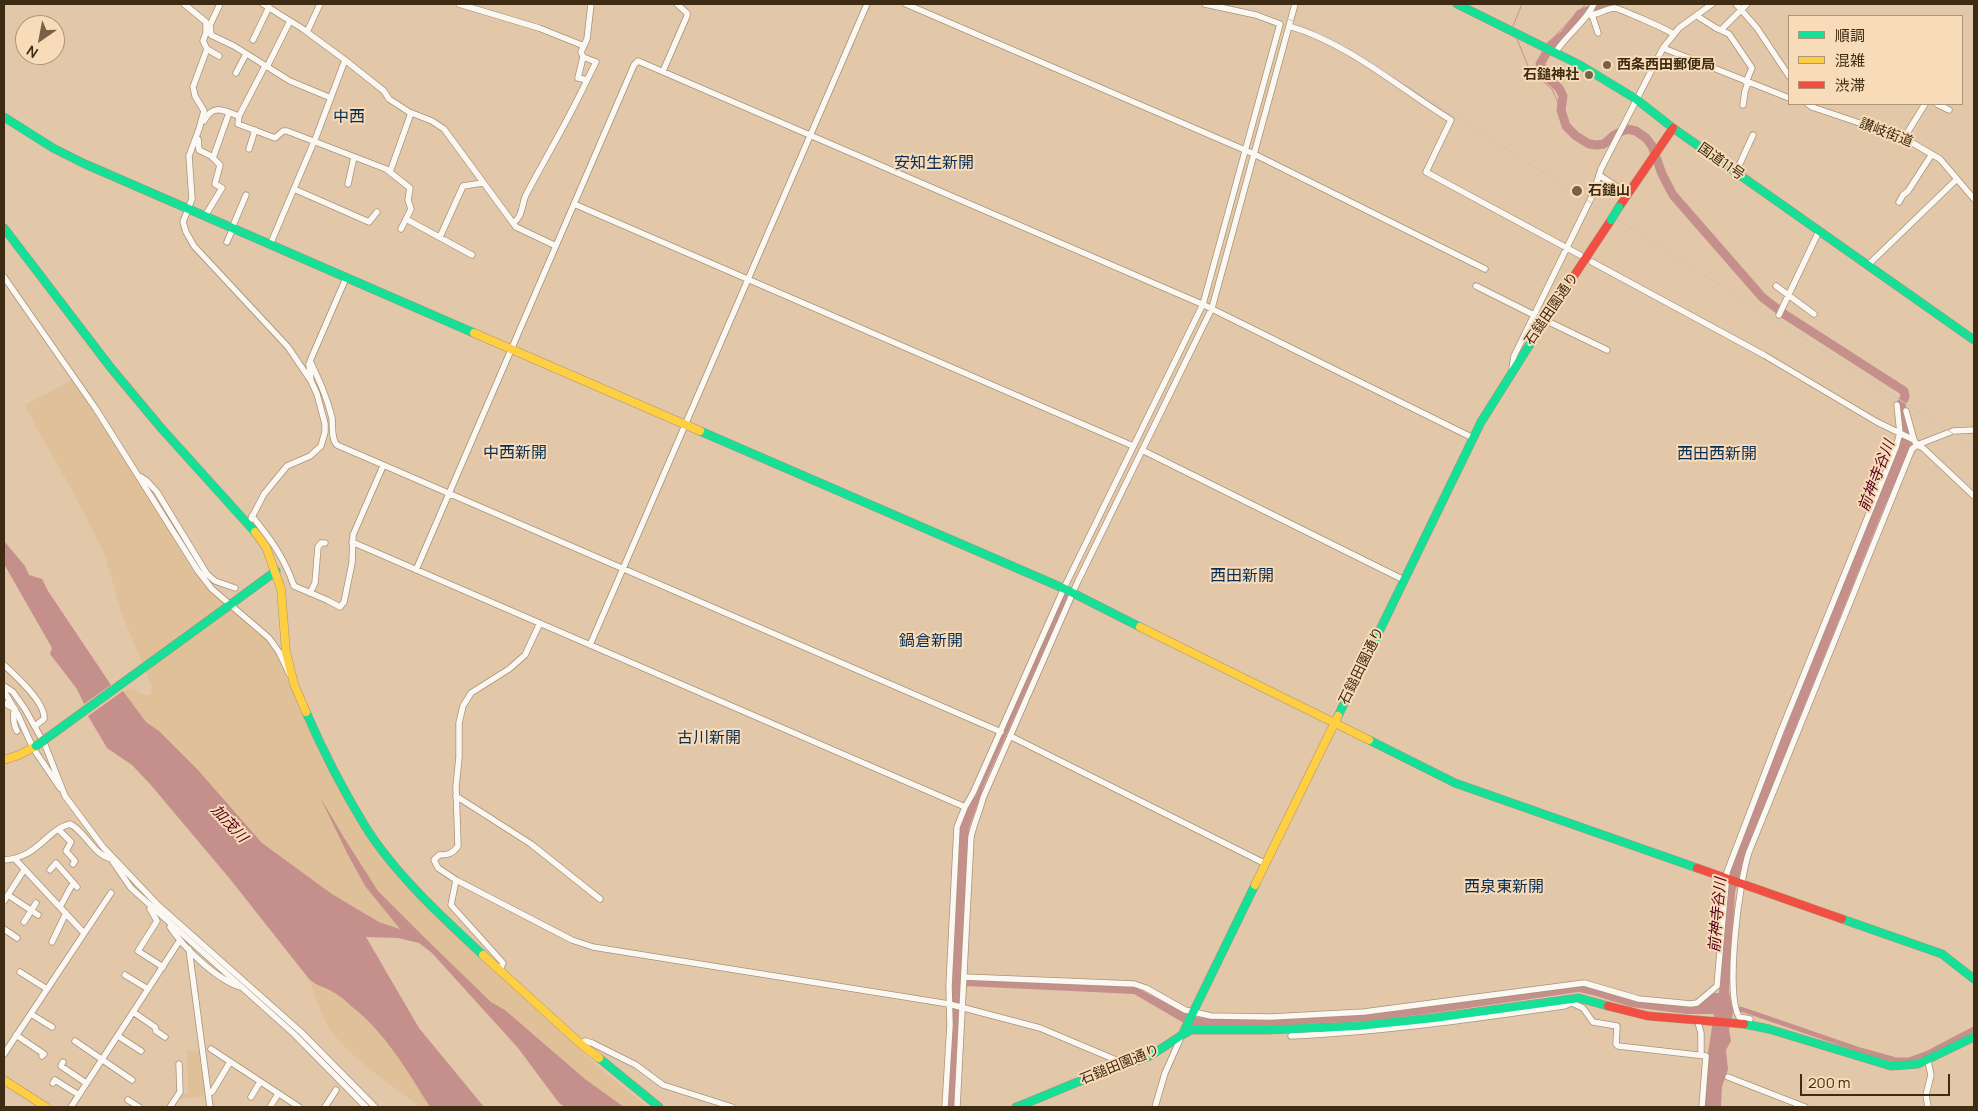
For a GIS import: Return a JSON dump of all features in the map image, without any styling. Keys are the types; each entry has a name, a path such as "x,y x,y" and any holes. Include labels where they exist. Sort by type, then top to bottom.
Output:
{"main road":[{"name":"国道11号","path":"1457,4 1580,65 1636,99 1673,128 1974,340"},
{"path":"4,117 53,148 85,164 1068,590 1455,783 1942,954 1974,979"},
{"name":"石鎚田園通り","path":"1020,1106 1075,1083 1150,1056 1182,1035 1473,438 1545,320 1673,128"},
{"path":"4,228 111,368 162,429 250,520 266,547 276,571 281,590 286,652 292,679 317,737 334,770 366,826 383,850 418,892 500,970 581,1044 659,1107"},
{"path":"4,760 34,747 276,571"},
{"path":"1182,1035 1191,1030 1266,1030 1358,1026 1571,1001 1578,998 1600,1002 1648,1016 1698,1019 1769,1029 1891,1066 1911,1066 1928,1061 1974,1037"},
{"path":"4,1080 46,1107"}],"street":[{"path":"184,4 204,19 211,35 290,81 331,98"},
{"path":"219,56 207,49 203,41 220,4"},
{"path":"254,40 269,7 279,4"},
{"path":"307,32 320,4"},
{"path":"459,4 539,28 584,46"},
{"path":"587,80 578,78 583,57 581,52 587,39 592,4"},
{"path":"663,70 687,13 677,4"},
{"path":"590,645 867,4"},
{"path":"906,4 1250,152 1485,269"},
{"path":"946,1107 957,827 964,807 973,794 1133,446 1208,306 1250,152 1280,24 1250,13 1205,4"},
{"path":"957,1107 971,837 983,798 1010,736 1068,590 1142,450 1208,306 1250,152 1295,4"},
{"path":"1555,53 1590,15 1594,4"},
{"path":"1511,373 1514,356 1593,194 1599,175 1663,48 1673,34 1712,4"},
{"path":"1736,4 1757,28 1788,74"},
{"path":"1721,30 1748,4"},
{"path":"269,7 346,60 384,91 389,99 444,129 516,228 556,246"},
{"path":"1590,15 1615,8 1661,26 1673,34"},
{"path":"1590,15 1598,33"},
{"path":"1697,16 1729,34 1752,68 1743,105"},
{"path":"290,21 239,116 238,124 275,138 283,131 286,131 390,172 410,188 408,200 411,209 400,229"},
{"path":"1289,26 1310,33 1344,50 1451,120 1426,172 1580,255"},
{"path":"208,27 217,30"},
{"path":"1663,48 1747,83 1788,98"},
{"path":"205,216 222,188 215,184 220,165 213,158 199,150 199,132 204,111 195,96 193,87 207,49"},
{"path":"236,73 246,54"},
{"path":"513,224 520,217 524,198 562,132 596,62 583,57"},
{"path":"270,245 314,142 346,60"},
{"path":"416,570 634,65 638,61 663,70 1208,306 1473,438"},
{"name":"讃岐街道","path":"1810,105 1904,138 1940,159 1974,198"},
{"path":"1904,138 1924,105"},
{"path":"1939,105 1949,110"},
{"path":"239,116 220,110 212,111 199,132 189,156 192,193 183,222 194,246 288,347 311,380 317,394 325,424 322,446 310,456 287,466 264,494 250,520 282,555 294,586 327,600 338,607 342,605 352,563 352,542 383,466"},
{"path":"213,158 229,113"},
{"path":"390,172 412,113"},
{"path":"249,149 255,130"},
{"path":"1736,172 1753,134"},
{"path":"1898,202 1908,191 1932,154"},
{"path":"348,184 354,157"},
{"path":"1599,175 1616,186 1612,193"},
{"path":"1868,265 1957,179"},
{"path":"440,237 463,186 483,183"},
{"path":"294,189 370,222 377,212"},
{"path":"227,242 246,195"},
{"path":"574,204 1133,446"},
{"path":"406,219 472,255"},
{"path":"1779,315 1819,231"},
{"path":"1592,262 1764,355 1877,422 1901,433 1922,448 1974,496"},
{"path":"4,277 96,409 141,477 198,570 212,589 269,638 280,652 284,665 292,679"},
{"path":"311,380 308,365 346,278"},
{"path":"1476,286 1534,315"},
{"path":"1776,286 1814,314"},
{"path":"1545,320 1606,350"},
{"path":"310,361 324,390 329,406 334,429 334,442 340,447 1001,732"},
{"path":"964,977 1134,984 1146,988 1193,1013 1211,1016 1264,1017 1364,1012 1584,983 1639,999 1695,1004 1718,986 1726,878 1777,740 1901,433 1897,405"},
{"path":"1748,1025 1750,1019 1739,1017 1733,1000 1740,883 1750,852 1915,442 1906,411"},
{"path":"1915,442 1953,431 1974,430"},
{"path":"1142,450 1404,580"},
{"path":"141,477 148,480 157,492 207,574 215,581 235,588"},
{"path":"352,542 964,807"},
{"path":"310,593 314,583 318,547 321,543 325,543"},
{"path":"540,623 525,656 509,669 470,694 463,706 459,723 460,757 456,796 458,846 451,854 439,855 434,860 438,868 456,880 572,940 593,947 950,1005 1040,1028 1116,1060 1122,1066"},
{"path":"4,665 28,690 43,712 44,719 35,726"},
{"path":"4,686 13,692 35,726 65,796"},
{"path":"4,691 34,747 65,796 112,859 124,880 167,921 294,1034 366,1107"},
{"path":"4,703 15,709"},
{"path":"15,709 13,712 14,726 17,731"},
{"path":"1010,736 1266,864"},
{"path":"456,796 531,844 600,899"},
{"path":"4,860 15,859 37,848 67,824 73,826 95,849 112,859 158,904 301,1032 375,1107"},
{"path":"59,830 71,842 66,851 75,861 73,864"},
{"path":"15,859 84,933"},
{"path":"50,870 56,863 75,885 60,907"},
{"path":"4,901 24,870"},
{"path":"456,880 451,904 503,963 500,970"},
{"path":"4,1054 110,893"},
{"path":"8,895 38,914"},
{"path":"24,922 36,903"},
{"path":"149,904 157,921 138,951 163,967"},
{"path":"52,942 66,913"},
{"path":"167,921 180,940 189,949 225,980 242,987"},
{"path":"4,929 17,938"},
{"path":"70,1107 180,940"},
{"path":"189,949 210,1107"},
{"path":"20,972 47,989"},
{"path":"125,974 148,990"},
{"path":"1291,1036 1355,1033 1424,1025 1564,1006 1571,1001 1581,1006 1596,1024 1617,1026 1616,1044 1618,1046 1706,1056 1702,1107"},
{"path":"133,1012 155,1027 156,1031 165,1037"},
{"path":"31,1014 52,1027"},
{"path":"1698,1019 1701,1033 1701,1055"},
{"path":"16,1035 44,1054 42,1056"},
{"path":"1155,1107 1165,1073 1182,1035"},
{"path":"118,1036 141,1051"},
{"path":"75,1041 132,1080"},
{"path":"581,1044 585,1041 636,1065 663,1085 732,1107"},
{"path":"211,1049 299,1107"},
{"path":"1928,1061 1930,1075 1926,1095 1928,1107"},
{"path":"63,1062 61,1066 86,1083"},
{"path":"209,1093 230,1062"},
{"path":"170,1107 180,1092 179,1064"},
{"path":"1728,1077 1805,1107"},
{"path":"53,1083 56,1080 79,1095"},
{"path":"251,1097 260,1082"},
{"path":"325,1107 336,1090"},
{"path":"270,1107 278,1094"},
{"path":"128,1100 139,1107"}],"shaded area":[{"path":"72,380 134,471 196,572 224,602 268,641 278,654 316,744 342,795 379,854 443,924 600,1068 647,1107 624,1107 585,1079 505,1010 491,1002 378,891 324,804 365,886 401,929 379,922 332,894 262,843 198,770 159,731 146,722 123,691 132,688 141,694 150,695 152,687 120,609 105,555 25,405"},
{"path":"309,979 340,996 375,1028 395,1053 430,1107 420,1107 371,1070 346,1048 328,1026 317,1003"},
{"path":"187,1051 202,1051 208,1095 180,1099 179,1095 188,1093"}],"water":[{"path":"1900,402 1903,404 1913,442 1881,515 1747,849 1735,892 1729,991 1733,1013 1729,1029 1731,1041 1726,1050 1728,1069 1722,1087 1721,1107 1703,1107 1714,1014 1687,1014 1631,1007 1579,992 1367,1021 1263,1026 1189,1026 1134,994 965,986 961,987 959,1003 954,1107 947,1107 959,827 966,808 976,795 1064,593 1069,595 985,783 969,828 963,941 965,980 1135,987 1194,1017 1219,1019 1276,1019 1397,1011 1579,985 1593,987 1634,1001 1694,1007 1712,993 1719,993 1727,884 1734,858 1902,437"},
{"path":"4,541 25,566 29,575 42,579 48,591 111,685 84,704 77,689 50,654 52,648 4,564"},
{"name":"加茂川","path":"123,691 146,722 159,731 198,770 262,843 332,894 379,922 400,929 365,886 320,797 378,891 491,1002 505,1010 585,1079 624,1107 565,1107 559,1103 518,1048 432,953 419,943 398,938 366,937 419,1028 484,1107 430,1107 395,1053 375,1028 340,996 309,979 230,879 150,784 132,765 107,748 88,716"}],"waterway":[{"path":"1513,26 1522,4"},
{"path":"1551,45 1549,42 1586,4"},
{"name":"前神寺谷川","path":"1605,4 1580,14 1565,34 1551,45 1540,64 1563,96 1561,110 1566,126 1576,136 1589,144 1604,144 1614,135 1627,129 1636,131 1646,138 1652,146 1662,174 1673,195 1762,297 1784,314 1904,391 1905,397 1901,404 1902,414"},
{"path":"1517,39 1530,71 1552,89 1561,110"},
{"path":"1725,1007 1744,1010 1860,1050 1896,1060 1909,1060 1928,1053 1974,1029"}],"railway":[{"path":"1240,4 1291,20 1348,48 1974,447"}],"traffic: fast":[{"path":"1457,4 1580,65 1636,99 1673,128 1974,340"},
{"path":"4,117 53,148 85,164 474,333"},
{"path":"1611,220 1619,207"},
{"path":"4,228 111,368 162,429 255,532"},
{"path":"1338,716 1481,422 1554,306"},
{"path":"700,431 1065,589 1140,627"},
{"path":"227,607 276,571"},
{"path":"36,746 227,607"},
{"path":"306,712 341,784 377,844 420,894 483,955"},
{"path":"1369,740 1455,783 1697,868"},
{"path":"1022,1105 1075,1083 1150,1056 1182,1035 1255,885"},
{"path":"1842,919 1942,954 1974,979"},
{"path":"1182,1035 1191,1030 1266,1030 1358,1026 1434,1018 1579,998 1608,1006"},
{"path":"1744,1024 1769,1029 1891,1066 1918,1064 1974,1037"},
{"path":"599,1058 659,1107"},
{"path":"1016,1107 1022,1105 1024,1107"}],"traffic: slow":[{"path":"474,333 700,431"},
{"path":"255,532 266,547 281,589 286,652 294,684 306,712"},
{"path":"1140,627 1369,740"},
{"path":"1255,885 1338,716"},
{"path":"4,760 36,746"},
{"path":"483,955 583,1046 599,1058"},
{"path":"4,1080 46,1107"}],"traffic: jam":[{"path":"1619,207 1673,128"},
{"path":"1554,306 1611,220"},
{"path":"1697,868 1842,919"},
{"path":"1608,1006 1648,1016 1744,1024"}],"place":[{"name":"西条西田郵便局","path":"1607,65"},
{"name":"石鎚神社","path":"1589,75"},
{"name":"石鎚山","path":"1577,191"}],"district":[{"name":"中西","path":"349,118"},
{"name":"安知生新開","path":"934,164"},
{"name":"中西新開","path":"515,454"},
{"name":"西田西新開","path":"1717,455"},
{"name":"西田新開","path":"1242,577"},
{"name":"鍋倉新開","path":"931,642"},
{"name":"古川新開","path":"709,739"},
{"name":"西泉東新開","path":"1504,888"}]}
